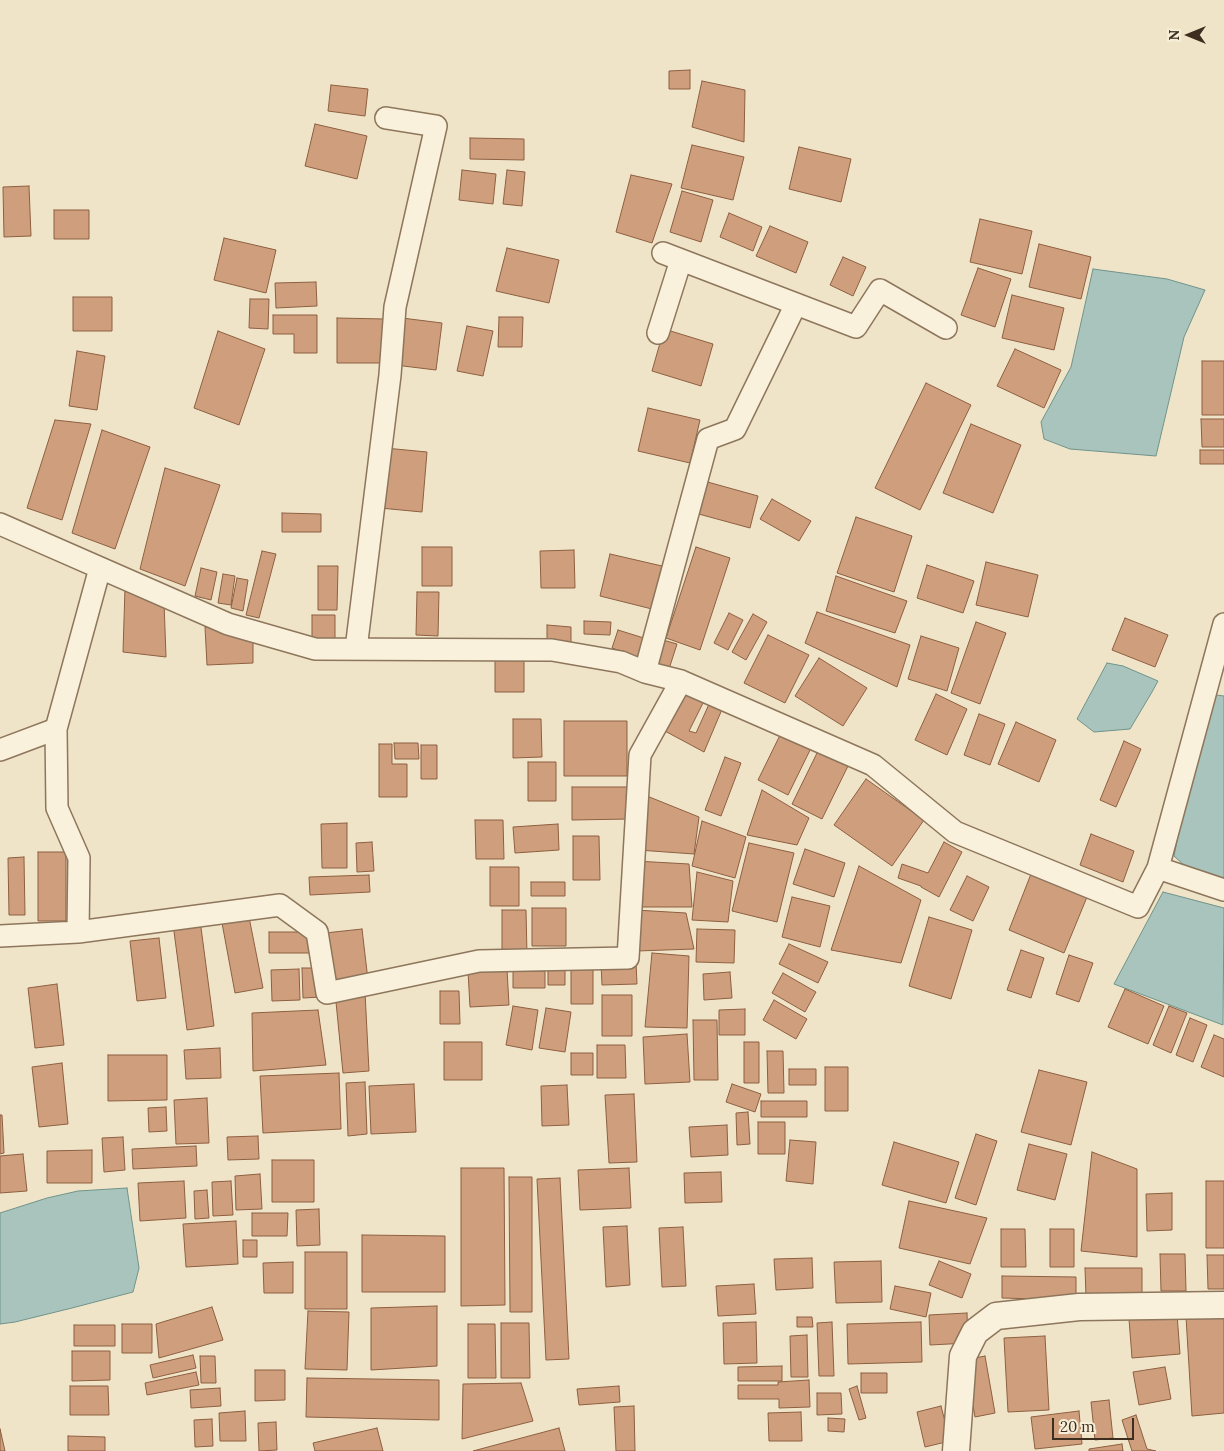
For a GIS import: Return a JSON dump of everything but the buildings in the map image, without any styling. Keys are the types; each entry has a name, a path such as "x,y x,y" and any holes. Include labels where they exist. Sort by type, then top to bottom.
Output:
{"street":[{"path":"356,649 390,375 395,307 436,126 386,118"},
{"path":"658,333 672,257 856,327 880,290 946,328"},
{"path":"645,672 708,439 735,429 796,304"},
{"path":"0,524 228,624 315,649 552,650 621,662 645,672 681,681 873,765 955,832 1138,907 1158,868 1224,624"},
{"path":"78,932 79,858 57,808 56,729 100,568"},
{"path":"0,936 78,932 280,906 317,932 327,993 479,961 628,958 640,755 681,681"},
{"path":"0,750 56,729"},
{"path":"1158,868 1224,890"},
{"path":"956,1451 963,1356 976,1332 996,1316 1079,1307 1224,1304"}],"water":[{"path":"1093,269 1167,279 1205,290 1184,337 1156,456 1070,449 1044,439 1041,422 1071,367"},
{"path":"1107,663 1123,666 1158,681 1130,729 1094,732 1077,719"},
{"path":"1216,695 1224,696 1224,881 1186,867 1174,856 1208,709"},
{"path":"1163,892 1224,908 1223,1025 1114,984"},
{"path":"127,1188 139,1268 133,1292 15,1322 0,1324 0,1213 47,1198 78,1191"}]}
